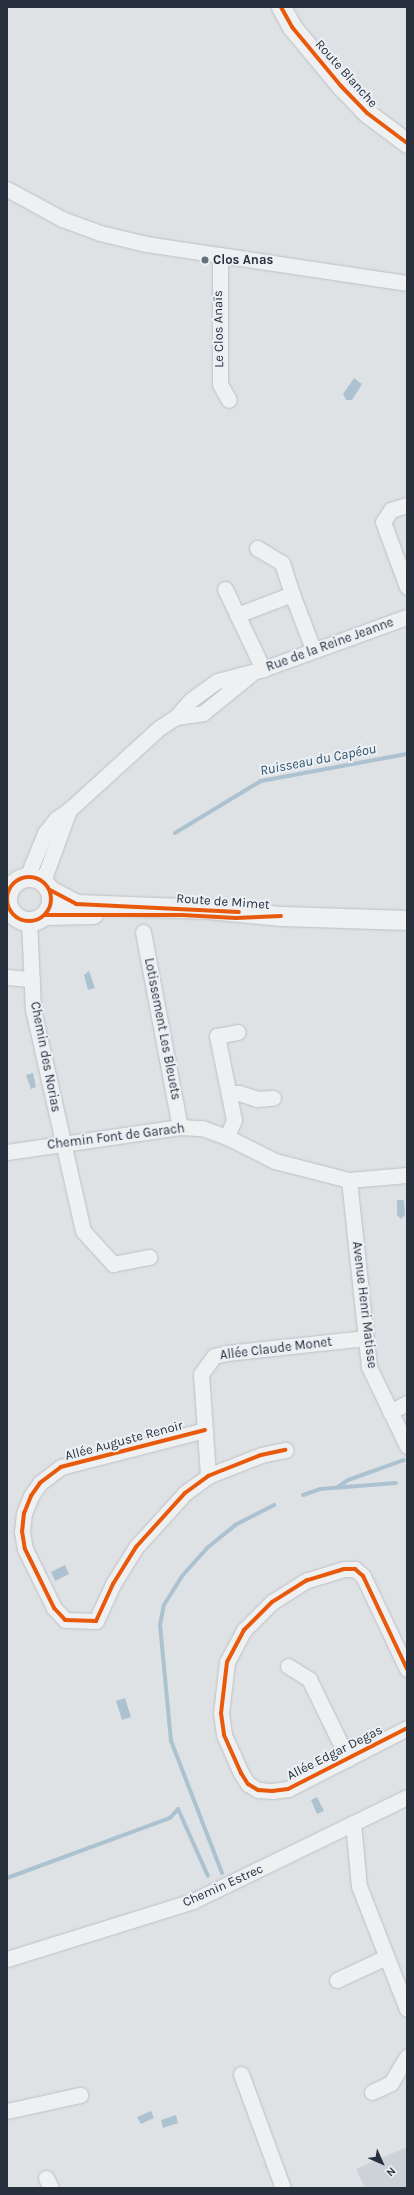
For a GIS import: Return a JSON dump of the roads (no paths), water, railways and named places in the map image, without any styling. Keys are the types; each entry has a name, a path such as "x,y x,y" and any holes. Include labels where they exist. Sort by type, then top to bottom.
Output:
{"street":[{"name":"Route Blanche","path":"281,7 292,27 341,86 367,113 407,143"},
{"path":"7,189 62,219 100,234 146,244 407,283"},
{"name":"Le Clos Anaïs","path":"220,255 220,384 229,400"},
{"path":"407,505 391,510 383,522 407,587"},
{"path":"257,548 282,563 313,649"},
{"path":"225,589 237,615 258,671"},
{"path":"237,615 292,594"},
{"name":"Rue de la Reine Jeanne","path":"28,884 69,810 159,728 176,717 191,700 217,681 258,671 313,649 407,617"},
{"name":"Rue de la Reine Jeanne","path":"176,717 203,713 226,697 258,671"},
{"path":"217,681 226,697"},
{"path":"28,884 51,903 37,918"},
{"name":"Route de Mimet","path":"281,916 236,918 182,915 18,918 8,908 7,897 28,884 76,904 209,910 281,916 407,920"},
{"name":"Chemin des Norias","path":"37,918 32,979 33,1009 63,1144 86,1236 98,1245 105,1258 112,1264 149,1256"},
{"name":"Lotissement Les Bleuets","path":"143,932 180,1127"},
{"path":"7,977 32,979"},
{"path":"228,1137 234,1120 217,1036 238,1032"},
{"path":"228,1093 239,1093 257,1099 273,1098"},
{"name":"Chemin Font de Garach","path":"7,1152 180,1127 202,1128 228,1137 275,1161 349,1180 407,1175"},
{"name":"Avenue Henri Matisse","path":"349,1180 369,1367 407,1446"},
{"name":"Allée Claude Monet","path":"208,1476 201,1374 214,1356 228,1352 365,1338"},
{"path":"390,1412 407,1403"},
{"name":"Allée Auguste Renoir","path":"205,1430 62,1468 40,1483 26,1508 22,1531 25,1549 31,1565 59,1615 65,1620 96,1621 113,1584 136,1547 185,1493 208,1476"},
{"path":"208,1476 261,1455 285,1450"},
{"name":"Allée Edgar Degas","path":"407,1669 363,1576 355,1569 344,1569 307,1580 272,1602 244,1630 227,1662 221,1713 231,1755 248,1784 258,1790 272,1792 288,1789 407,1728"},
{"path":"288,1666 309,1679 348,1758"},
{"name":"Chemin Estrec","path":"7,1959 193,1901 407,1798"},
{"path":"353,1823 359,1886 407,2009"},
{"path":"337,1980 386,1957"},
{"path":"372,2092 391,2083 407,2056"},
{"path":"241,2074 283,2188"},
{"path":"7,2111 80,2095"}],"water":[{"path":"354,378 362,384 352,400 346,400 343,394"},
{"path":"89,971 95,988 88,990 84,975"},
{"path":"33,1073 36,1087 31,1089 26,1075"},
{"path":"397,1200 404,1200 405,1215 401,1219 397,1215"},
{"path":"65,1565 69,1574 55,1581 51,1572"},
{"path":"125,1698 131,1717 122,1720 116,1701"},
{"path":"317,1797 324,1811 317,1814 311,1800"},
{"path":"151,2111 154,2118 141,2124 137,2117"},
{"path":"176,2115 178,2123 163,2128 161,2120"}],"waterway":[{"name":"Ruisseau du Capéou","path":"175,833 261,781 407,754"},
{"path":"338,1487 348,1480 404,1460"},
{"path":"303,1495 320,1489 396,1483"},
{"path":"222,1873 171,1741 160,1625 164,1605 182,1576 207,1548 235,1525 274,1505"},
{"path":"7,1878 170,1818 178,1809 208,1876"}],"place":[{"name":"Clos Anas","path":"205,260"}]}
